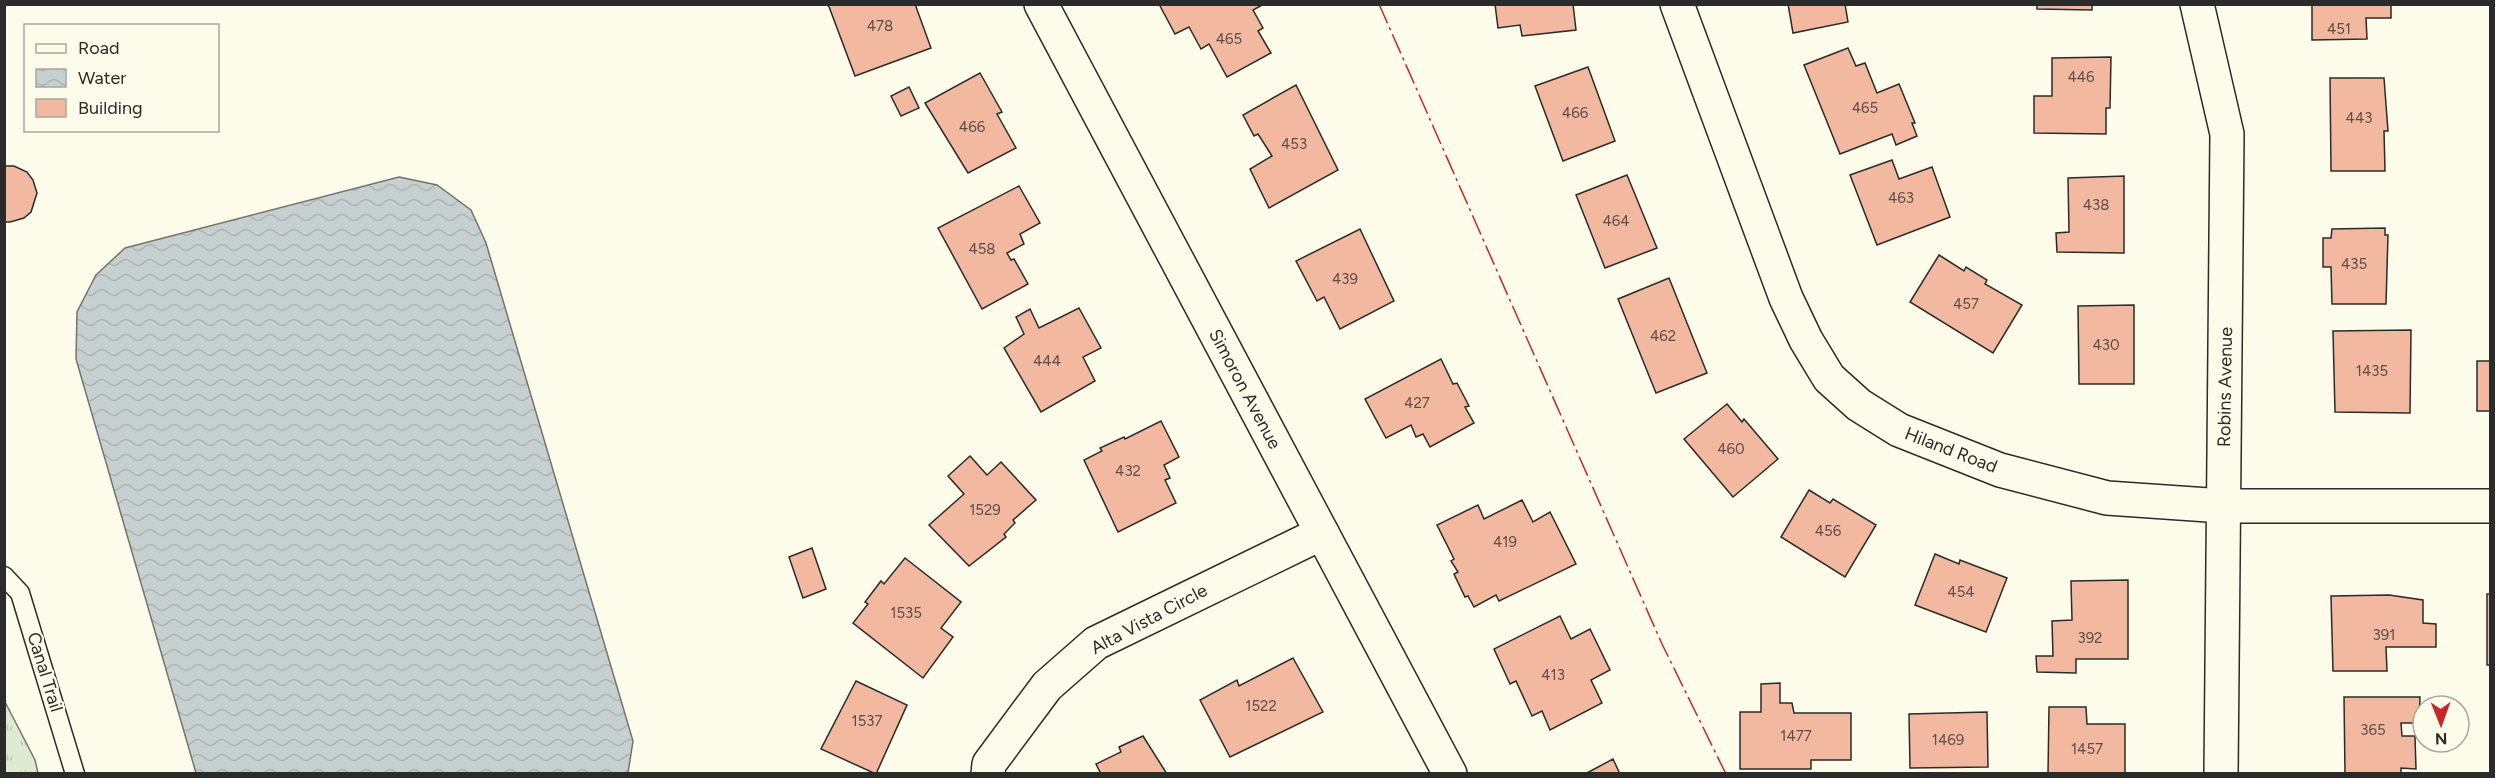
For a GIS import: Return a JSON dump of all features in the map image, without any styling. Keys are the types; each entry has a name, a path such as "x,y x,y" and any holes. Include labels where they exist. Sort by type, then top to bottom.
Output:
{"street":[{"name":"Simoron Avenue","path":"1041,4 1449,774"},
{"name":"Hiland Road","path":"1677,4 1786,298 1806,340 1829,378 1859,405 1899,430 2000,470 2107,498 2223,506 2490,506"},
{"name":"Robins Avenue","path":"2197,4 2227,134 2221,774"},
{"name":"Alta Vista Circle","path":"988,774 989,764 1047,686 1096,643 1322,533"}],"lane":[{"name":"Canal Trail","path":"4,576 21,593 75,774"}],"green space":[{"path":"4,700 35,760 38,773 5,773"}],"water":[{"path":"399,177 437,185 471,210 486,243 633,741 628,773 196,773 76,359 77,312 96,275 125,248"}],"building":[{"path":"828,4 915,4 931,48 855,76"},
{"path":"1159,4 1264,4 1253,10 1263,28 1258,31 1271,53 1227,77 1209,44 1201,49 1189,27 1175,34"},
{"path":"1495,4 1573,4 1576,30 1522,36 1520,25 1498,28"},
{"path":"1788,4 1845,4 1848,22 1793,33"},
{"path":"2037,4 2092,4 2092,10 2037,9"},
{"path":"2312,4 2391,4 2391,18 2366,18 2367,39 2312,40"},
{"path":"1848,48 1856,66 1865,63 1877,93 1899,84 1915,123 1912,123 1917,136 1896,145 1892,134 1840,154 1804,65"},
{"path":"2111,57 2110,108 2106,108 2106,134 2034,133 2034,96 2052,96 2052,58"},
{"path":"1588,67 1615,141 1563,161 1535,86"},
{"path":"980,73 1002,112 997,114 1016,148 968,173 925,103"},
{"path":"2330,78 2384,78 2388,131 2384,131 2385,171 2331,171"},
{"path":"1296,85 1338,170 1269,208 1250,169 1272,156 1258,134 1254,136 1243,115"},
{"path":"909,87 919,108 901,116 891,96"},
{"path":"1892,160 1899,179 1932,167 1950,217 1877,245 1850,175"},
{"path":"4,166 14,166 27,172 33,180 37,193 31,212 24,218 10,222 4,222"},
{"path":"1627,175 1657,248 1605,268 1576,195"},
{"path":"2124,176 2124,253 2057,252 2056,233 2069,232 2068,178"},
{"path":"1019,186 1040,223 1020,234 1024,244 1007,253 1011,260 1014,259 1028,284 982,309 938,228"},
{"path":"2385,228 2385,235 2388,235 2386,304 2332,304 2331,267 2323,267 2323,238 2331,238 2332,229"},
{"path":"1360,229 1394,301 1340,329 1324,297 1317,301 1296,261"},
{"path":"1939,255 1964,271 1966,267 1987,280 1985,284 2022,305 1993,353 1910,302"},
{"path":"1669,278 1707,373 1656,393 1618,299"},
{"path":"2134,305 2134,384 2079,384 2078,306"},
{"path":"1079,308 1101,348 1083,357 1095,381 1041,412 1004,348 1024,334 1016,317 1030,309 1039,328"},
{"path":"2411,330 2410,413 2335,412 2333,331"},
{"path":"1441,359 1453,384 1457,383 1469,406 1465,407 1474,423 1430,447 1423,434 1416,437 1411,425 1386,438 1365,399"},
{"path":"2477,361 2490,361 2490,411 2477,411"},
{"path":"1727,404 1742,422 1744,419 1778,459 1733,497 1684,439"},
{"path":"1161,421 1179,457 1164,465 1170,478 1165,480 1176,503 1118,532 1084,460 1102,451 1100,448 1124,437 1125,439"},
{"path":"970,456 987,475 1001,462 1036,500 1013,520 1015,523 1004,534 1006,537 969,566 929,525 964,494 948,476"},
{"path":"1809,490 1830,503 1833,499 1876,525 1845,577 1781,537"},
{"path":"1522,500 1533,522 1550,512 1576,564 1499,601 1496,595 1474,607 1468,596 1465,597 1454,574 1458,572 1451,561 1454,559 1437,525 1478,505 1484,519"},
{"path":"812,548 826,589 803,598 789,557"},
{"path":"1935,554 1959,564 1960,560 2007,578 1986,632 1915,605"},
{"path":"905,558 961,602 941,628 953,637 923,678 853,623 868,604 865,602 881,581 884,584"},
{"path":"2128,580 2128,659 2076,659 2076,673 2037,672 2036,656 2053,656 2052,621 2072,620 2071,581"},
{"path":"2487,594 2490,594 2490,665 2487,665"},
{"path":"2389,595 2423,600 2423,623 2436,624 2436,647 2386,647 2387,671 2333,671 2331,596"},
{"path":"1560,616 1571,639 1590,629 1610,670 1591,680 1602,703 1550,730 1542,711 1532,716 1516,681 1510,684 1494,649"},
{"path":"1293,658 1323,712 1230,757 1200,700 1237,680 1239,686"},
{"path":"856,681 907,705 876,774 821,749"},
{"path":"1780,683 1780,703 1792,703 1794,713 1851,713 1851,760 1811,760 1811,769 1740,769 1740,712 1761,712 1761,684"},
{"path":"2344,697 2411,697 2411,723 2401,723 2402,736 2411,736 2411,754 2416,754 2416,769 2401,768 2401,774 2345,774"},
{"path":"2049,707 2086,707 2087,724 2125,724 2125,774 2048,774"},
{"path":"1987,712 1988,767 1910,768 1909,714"},
{"path":"1143,736 1167,774 1101,774 1096,764 1121,752 1119,747"},
{"path":"1613,759 1620,774 1585,774"}],"power":[{"path":"1379,4 1662,644 1726,774"}]}
